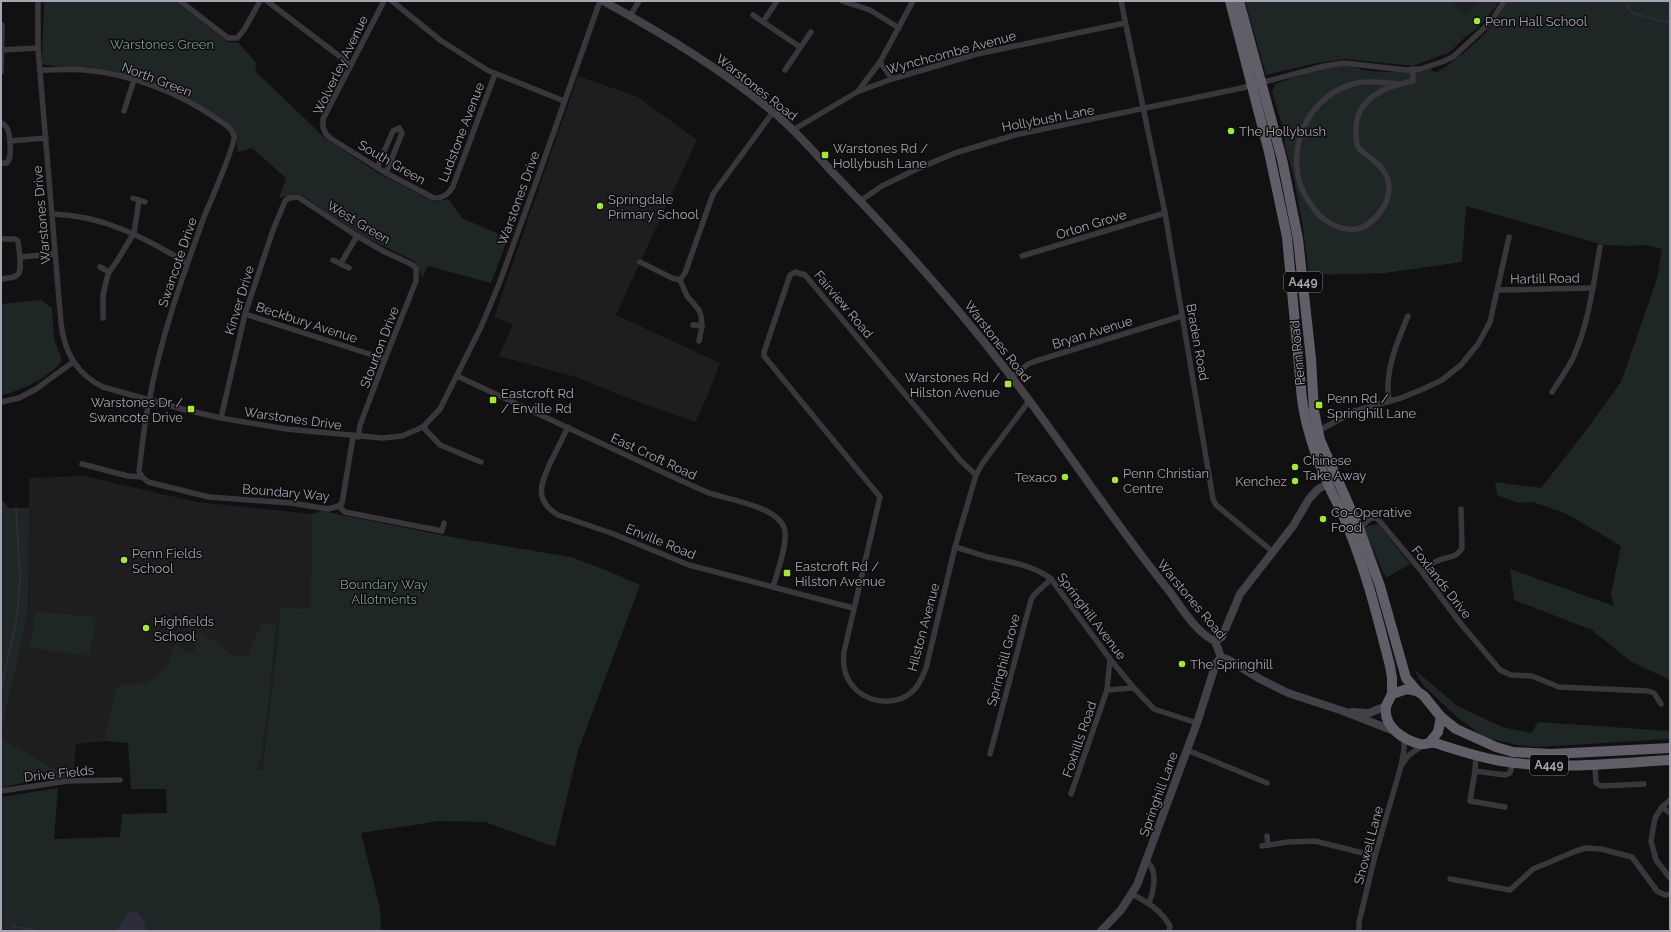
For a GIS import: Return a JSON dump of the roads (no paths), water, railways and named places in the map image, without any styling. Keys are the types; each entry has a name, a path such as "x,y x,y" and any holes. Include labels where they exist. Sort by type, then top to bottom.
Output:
{"highway":[{"name":"Penn Road","path":"1230,1 1282,159 1298,239 1311,359 1314,411 1320,440 1360,528 1380,586 1406,678 1417,691"},
{"name":"Penn Road","path":"1239,1 1287,237 1305,420 1328,484 1351,536 1361,565 1388,658 1392,678 1392,694"},
{"path":"1407,689 1417,691 1424,696 1441,717 1438,732 1427,743 1404,737 1394,731 1386,716 1386,706 1392,694 1407,689"},
{"name":"A449","path":"1441,717 1456,729 1473,738 1513,752 1551,754 1670,748"},
{"name":"A449","path":"1427,743 1476,756 1513,763 1595,765 1670,760"}],"street":[{"name":"Warstones Drive","path":"38,1 38,48 62,332 67,350 73,362 83,374 99,385 149,401 221,418 286,429 356,437 394,438 423,427 440,409 476,338 499,284 600,1"},
{"path":"184,2 228,38 237,38 244,30 260,1"},
{"path":"266,1 351,65"},
{"name":"Wolverley Avenue","path":"330,138 326,134 323,127 323,119 384,1"},
{"path":"392,1 452,48 495,74 564,100"},
{"name":"Warstones Road","path":"603,1 671,40 713,68 773,112 793,130 860,201 946,295 1012,377 1149,567 1198,627 1207,636 1215,641 1221,657 1288,693 1343,711 1394,731"},
{"path":"630,16 640,1"},
{"path":"763,22 777,1"},
{"path":"842,1 870,10 899,28"},
{"path":"857,92 880,62 913,1"},
{"name":"Braden Road","path":"1120,1 1165,213 1213,499 1216,504 1273,552"},
{"name":"Hollybush Lane","path":"860,201 882,186 917,169 994,140 1055,126 1143,110 1257,85 1324,66 1344,63 1393,69 1413,69 1442,62 1453,57 1493,19 1504,1"},
{"path":"753,15 800,48"},
{"name":"Wynchcombe Avenue","path":"793,130 857,92 892,79 977,54 1125,23"},
{"path":"1,72 2,25"},
{"path":"785,70 811,32"},
{"path":"2,50 38,48"},
{"path":"880,62 892,79"},
{"path":"1400,84 1368,81 1345,87 1324,99 1309,115 1298,145 1297,172 1300,185 1305,196 1324,220 1331,224 1346,229 1364,227 1377,217 1387,201 1390,184 1387,176 1382,167 1359,148 1356,135 1356,120 1362,107 1379,91 1413,81 1413,69"},
{"name":"North Green","path":"40,70 86,70 134,80 189,102 208,113 230,129 233,133"},
{"name":"Ludstone Avenue","path":"445,196 450,192 453,186 495,74"},
{"path":"124,111 134,80"},
{"path":"680,280 685,273 713,194 773,112"},
{"path":"1,123 6,125 9,130 10,141 9,160 7,163 1,163"},
{"path":"377,168 393,131 400,128 402,133 386,173"},
{"name":"Swancote Drive","path":"142,477 139,471 149,401 166,328 187,263 232,147 234,139 233,133"},
{"path":"10,141 46,138"},
{"name":"South Green","path":"330,138 377,168 434,198 445,196"},
{"name":"West Green","path":"294,197 303,200 357,236 385,252 413,265"},
{"name":"Kinver Drive","path":"221,418 245,314 279,212 285,201 294,197"},
{"path":"104,318 103,295 108,272 118,262 134,233 136,199 145,202"},
{"name":"Orton Grove","path":"1022,256 1165,213"},
{"path":"52,214 70,215 92,219 134,233 187,263"},
{"path":"341,263 357,236"},
{"path":"1318,431 1355,411 1413,394 1442,380 1461,365 1485,334 1490,322 1509,237"},
{"path":"1,239 15,239 18,241 21,271 15,277 1,279"},
{"path":"1552,392 1572,359 1579,344 1589,312 1600,248"},
{"path":"20,257 56,254"},
{"path":"334,260 348,268"},
{"path":"640,262 672,278 680,280"},
{"name":"Stourton Drive","path":"339,506 342,503 360,424 416,281 416,269 413,265"},
{"path":"100,267 108,272"},
{"name":"Fairview Road","path":"880,502 879,494 764,356 764,352 790,275 795,272 805,275 961,461 976,475"},
{"path":"680,280 687,296 699,310 702,326 699,341"},
{"name":"Hartill Road","path":"1498,290 1593,288"},
{"name":"Beckbury Avenue","path":"245,314 385,359"},
{"name":"Bryan Avenue","path":"1012,377 1028,364 1036,361 1182,316"},
{"path":"1389,401 1387,386 1389,372 1398,341 1408,316"},
{"path":"693,325 702,326"},
{"path":"1,402 19,398 36,389 73,362"},
{"name":"East Croft Road","path":"457,376 710,494 759,508 774,515 780,520 785,531 773,587"},
{"name":"Hilston Avenue","path":"880,502 853,608 843,662 848,678 858,690 871,699 888,702 897,700 915,690 926,668 955,546 976,475 982,464 1029,401"},
{"path":"423,427 440,445 481,462"},
{"name":"Enville Road","path":"568,427 542,482 543,499 552,512 611,533 689,565 853,608"},
{"name":"Boundary Way","path":"82,464 128,476 142,477 148,482 209,497 291,503 328,509 339,506 345,512 442,531 444,523"},
{"path":"1215,641 1222,637 1240,594 1293,526 1309,499 1318,489 1338,479"},
{"path":"1422,572 1439,560 1452,557 1459,553 1462,548 1461,509"},
{"name":"Foxlands Drive","path":"1360,528 1370,518 1377,518 1422,572 1461,624 1500,670 1507,673 1532,676 1559,687 1648,690 1654,693 1661,704"},
{"path":"1351,536 1360,528"},
{"name":"Springhill Avenue","path":"955,546 985,556 1033,568 1051,579 1110,660 1154,709 1197,723"},
{"name":"Springhill Grove","path":"990,754 1031,600 1034,595 1051,579"},
{"name":"Springhill Lane","path":"1101,931 1121,910 1137,885 1197,723 1216,663 1221,657"},
{"name":"Foxhills Road","path":"1071,794 1107,690 1110,660"},
{"path":"1107,690 1134,688"},
{"name":"Warstones Road","path":"1343,711 1369,713 1386,706"},
{"name":"Showell Lane","path":"1359,931 1359,922 1375,856 1402,766 1404,737"},
{"name":"Showell Lane","path":"1402,766 1408,756 1427,743"},
{"path":"1187,750 1267,783"},
{"path":"1476,756 1470,801 1505,807"},
{"path":"1475,771 1505,775 1510,772 1513,763"},
{"path":"1595,765 1596,783 1601,786 1644,784"},
{"name":"Drive Fields","path":"1,791 68,781 120,780"},
{"path":"1670,800 1662,807 1655,818 1651,841 1656,860 1670,878"},
{"path":"1662,807 1670,813"},
{"path":"1267,836 1265,845 1315,841 1375,856"},
{"path":"1450,879 1510,890 1534,870 1576,851 1586,848 1601,849 1632,857 1657,891 1665,895 1670,894"},
{"path":"1146,860 1152,867 1153,879 1152,896 1149,903"},
{"path":"1132,894 1149,903 1164,916 1170,926 1168,931"}],"waterway":[{"path":"1625,1 1632,13 1665,22 1670,20"},
{"path":"1,689 17,617 20,580 16,508"},
{"path":"11,931 12,926 36,931"}],"place":[{"name":"Penn Hall School","path":"1477,21"},
{"name":"The Hollybush","path":"1231,131"},
{"name":"Warstones Rd / Hollybush Lane","path":"825,155"},
{"name":"Springdale Primary School","path":"600,206"},
{"name":"Warstones Rd / Hilston Avenue","path":"1008,384"},
{"name":"Eastcroft Rd / Enville Rd","path":"493,400"},
{"name":"Penn Rd / Springhill Lane","path":"1319,405"},
{"name":"Warstones Dr / Swancote Drive","path":"191,409"},
{"name":"Chinese Take Away","path":"1295,467"},
{"name":"Texaco","path":"1065,477"},
{"name":"Penn Christian Centre","path":"1115,480"},
{"name":"Kenchez","path":"1295,481"},
{"name":"Co-Operative Food","path":"1323,519"},
{"name":"Penn Fields School","path":"124,560"},
{"name":"Eastcroft Rd / Hilston Avenue","path":"787,573"},
{"name":"Highfields School","path":"146,628"},
{"name":"The Springhill","path":"1182,664"}],"park label":[{"name":"Warstones Green","path":"162,44"},
{"name":"Boundary Way Allotments","path":"384,592"}]}
